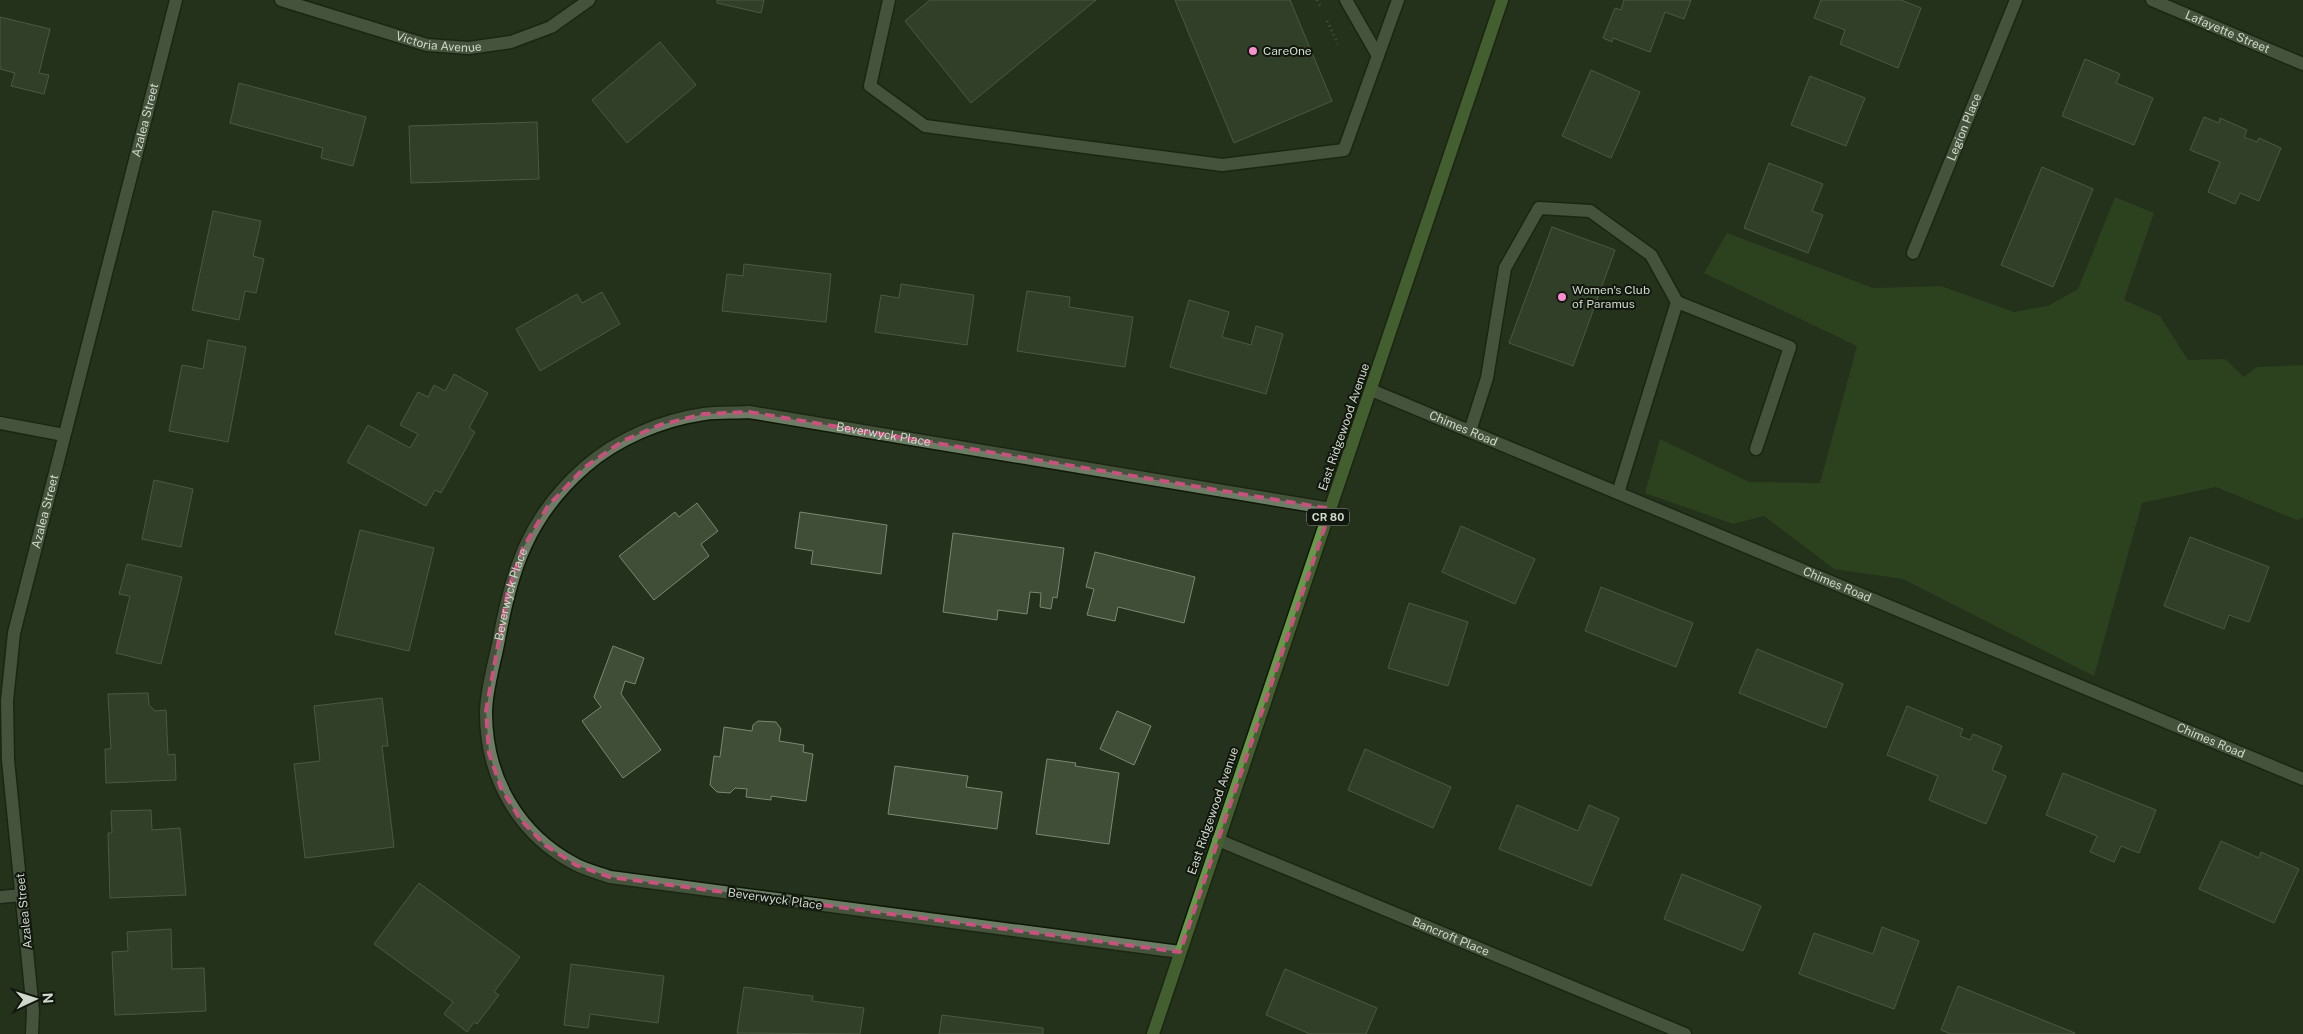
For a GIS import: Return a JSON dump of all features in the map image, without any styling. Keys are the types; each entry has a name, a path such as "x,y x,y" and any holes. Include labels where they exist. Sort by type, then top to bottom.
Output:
{"main road":[{"name":"East Ridgewood Avenue","path":"1153,1034 1502,0"}],"street":[{"name":"Azalea Street","path":"32,1034 33,1011 8,760 7,701 14,633 176,0"},
{"name":"Victoria Avenue","path":"281,0 427,45 470,48 511,42 551,27 589,0"},
{"path":"889,0 870,86 925,126 1222,164 1344,150 1398,0"},
{"path":"1346,0 1378,56"},
{"name":"Legion Place","path":"1913,253 2016,0"},
{"name":"Lafayette Street","path":"2152,0 2303,64"},
{"path":"1470,431 1487,378 1505,268 1540,208 1590,211 1651,255 1677,302 1790,348 1756,449"},
{"path":"1618,493 1677,302"},
{"name":"Chimes Road","path":"1371,390 2303,779"},
{"name":"Beverwyck Place","path":"1180,952 610,877 576,865 546,845 520,819 501,788 489,753 486,712 508,590 523,548 548,506 585,467 623,442 645,431 660,425 704,414 749,412 1331,509"},
{"path":"0,423 64,435"},
{"name":"Bancroft Place","path":"1218,840 1685,1034"},
{"path":"0,896 22,895"}],"highlighted area":[{"path":"749,412 1331,509 1180,952 610,877 576,865 545,845 520,819 501,788 489,753 486,711 508,590 523,548 548,506 585,467 623,441 660,425 704,414"}],"green space":[{"path":"2115,197 2154,213 2124,300 2160,316 2188,360 2225,359 2244,377 2257,367 2303,365 2303,518 2297,520 2216,487 2142,503 2094,676 1903,579 1834,569 1764,516 1733,524 1645,493 1660,439 1749,482 1820,483 1857,346 1704,273 1727,233 1873,288 1941,286 2014,312 2048,306 2078,289"}],"building":[{"path":"717,0 764,0 761,13 717,3"},
{"path":"930,0 1096,0 971,103 905,21"},
{"name":"CareOne","path":"1175,0 1290,0 1332,101 1234,143"},
{"path":"1624,0 1691,0 1684,19 1665,12 1650,52 1613,38 1612,42 1603,38 1615,8 1621,10"},
{"path":"1821,0 1901,0 1921,8 1898,68 1840,44 1845,30 1814,18"},
{"path":"0,17 50,29 39,73 49,75 44,94 11,86 15,73 0,69"},
{"path":"660,42 696,85 627,143 592,100"},
{"path":"2085,59 2120,74 2116,83 2153,98 2134,145 2062,116"},
{"path":"1591,70 1640,92 1611,158 1562,136"},
{"path":"1810,76 1865,98 1846,146 1791,125"},
{"path":"239,83 366,117 353,166 321,158 323,148 230,123"},
{"path":"2204,117 2219,123 2220,118 2247,130 2244,137 2257,142 2259,138 2281,148 2259,201 2240,193 2235,204 2208,192 2220,162 2190,150"},
{"path":"537,122 539,179 411,183 409,126"},
{"path":"1769,163 1823,184 1812,211 1823,215 1808,253 1744,228"},
{"path":"2042,167 2093,189 2053,287 2001,265"},
{"path":"213,211 261,221 253,256 264,259 256,293 245,291 239,320 192,310"},
{"name":"Women's Club of Paramus","path":"1552,227 1615,250 1573,366 1509,343"},
{"path":"744,264 831,274 826,322 722,311 727,274 743,276"},
{"path":"901,284 974,295 967,345 875,332 881,295 899,298"},
{"path":"1027,291 1070,297 1069,307 1133,317 1125,367 1017,351"},
{"path":"602,292 620,324 540,371 516,329 577,294 582,303"},
{"path":"1189,300 1229,312 1222,337 1251,345 1256,326 1283,334 1266,394 1170,367"},
{"path":"208,340 246,347 228,442 169,431 182,365 203,369"},
{"path":"454,374 488,393 469,428 475,432 441,493 435,490 426,506 347,462 368,425 410,448 418,434 400,425 418,392 428,397 434,385 445,391"},
{"path":"154,480 193,489 181,547 142,539"},
{"path":"697,503 718,531 701,544 709,556 654,600 619,556 675,512 679,517"},
{"path":"800,512 887,525 881,574 811,564 813,551 795,548"},
{"path":"1461,526 1535,559 1515,604 1442,572"},
{"path":"360,530 434,548 409,651 335,634"},
{"path":"953,533 1064,548 1057,598 1053,597 1051,609 1040,607 1041,593 1030,592 1027,614 998,610 997,620 943,612"},
{"path":"2190,537 2269,567 2249,622 2229,615 2224,629 2164,606"},
{"path":"1095,552 1195,577 1184,623 1118,607 1115,621 1087,615 1094,589 1086,587"},
{"path":"127,564 182,577 161,664 116,653 130,596 119,594"},
{"path":"1601,587 1693,623 1676,667 1585,631"},
{"path":"1409,603 1468,622 1448,686 1388,668"},
{"path":"613,646 644,658 635,684 625,681 621,694 661,750 623,778 582,721 601,707 594,697"},
{"path":"1757,649 1843,684 1826,728 1739,693"},
{"path":"148,693 149,705 155,711 166,710 168,755 175,754 176,780 106,783 105,749 111,749 108,694"},
{"path":"382,698 388,746 382,746 394,847 305,858 294,764 320,761 314,706"},
{"path":"1907,706 1963,729 1960,736 1970,740 1973,734 2002,746 1992,770 2006,776 1986,824 1929,800 1938,776 1887,755"},
{"path":"1117,711 1151,726 1134,765 1100,749"},
{"path":"758,721 776,722 781,729 779,741 804,745 803,752 813,754 806,801 771,796 771,800 746,797 747,789 735,788 730,793 717,792 710,785 714,756 720,757 724,727 752,731 753,725"},
{"path":"1365,749 1451,787 1433,828 1348,790"},
{"path":"1047,759 1076,763 1075,766 1119,773 1109,844 1036,834"},
{"path":"895,766 968,776 966,787 1002,792 997,829 888,814"},
{"path":"2063,773 2156,810 2139,853 2121,846 2114,862 2090,852 2097,836 2046,815"},
{"path":"1517,805 1578,831 1589,805 1619,818 1591,886 1499,849"},
{"path":"151,810 152,830 180,828 186,895 110,898 108,833 112,833 111,811"},
{"path":"2221,841 2259,858 2261,852 2299,869 2274,923 2199,889"},
{"path":"1682,874 1761,906 1743,951 1664,919"},
{"path":"419,883 520,957 494,992 499,995 477,1024 474,1022 467,1032 444,1014 453,1002 374,944"},
{"path":"1882,927 1919,941 1894,1009 1799,974 1814,933 1873,954"},
{"path":"171,929 172,969 204,968 206,1011 115,1015 112,952 128,951 127,932"},
{"path":"571,964 664,976 658,1023 590,1014 588,1028 564,1025"},
{"path":"1285,969 1377,1008 1366,1034 1310,1034 1266,1015"},
{"path":"1958,986 2075,1034 1951,1034 1941,1030"},
{"path":"744,987 813,996 812,1001 864,1008 860,1034 737,1033"},
{"path":"942,1015 1043,1028 1043,1034 939,1034"}],"place":[{"name":"CareOne","path":"1253,51"},
{"name":"Women's Club of Paramus","path":"1562,297"}]}
